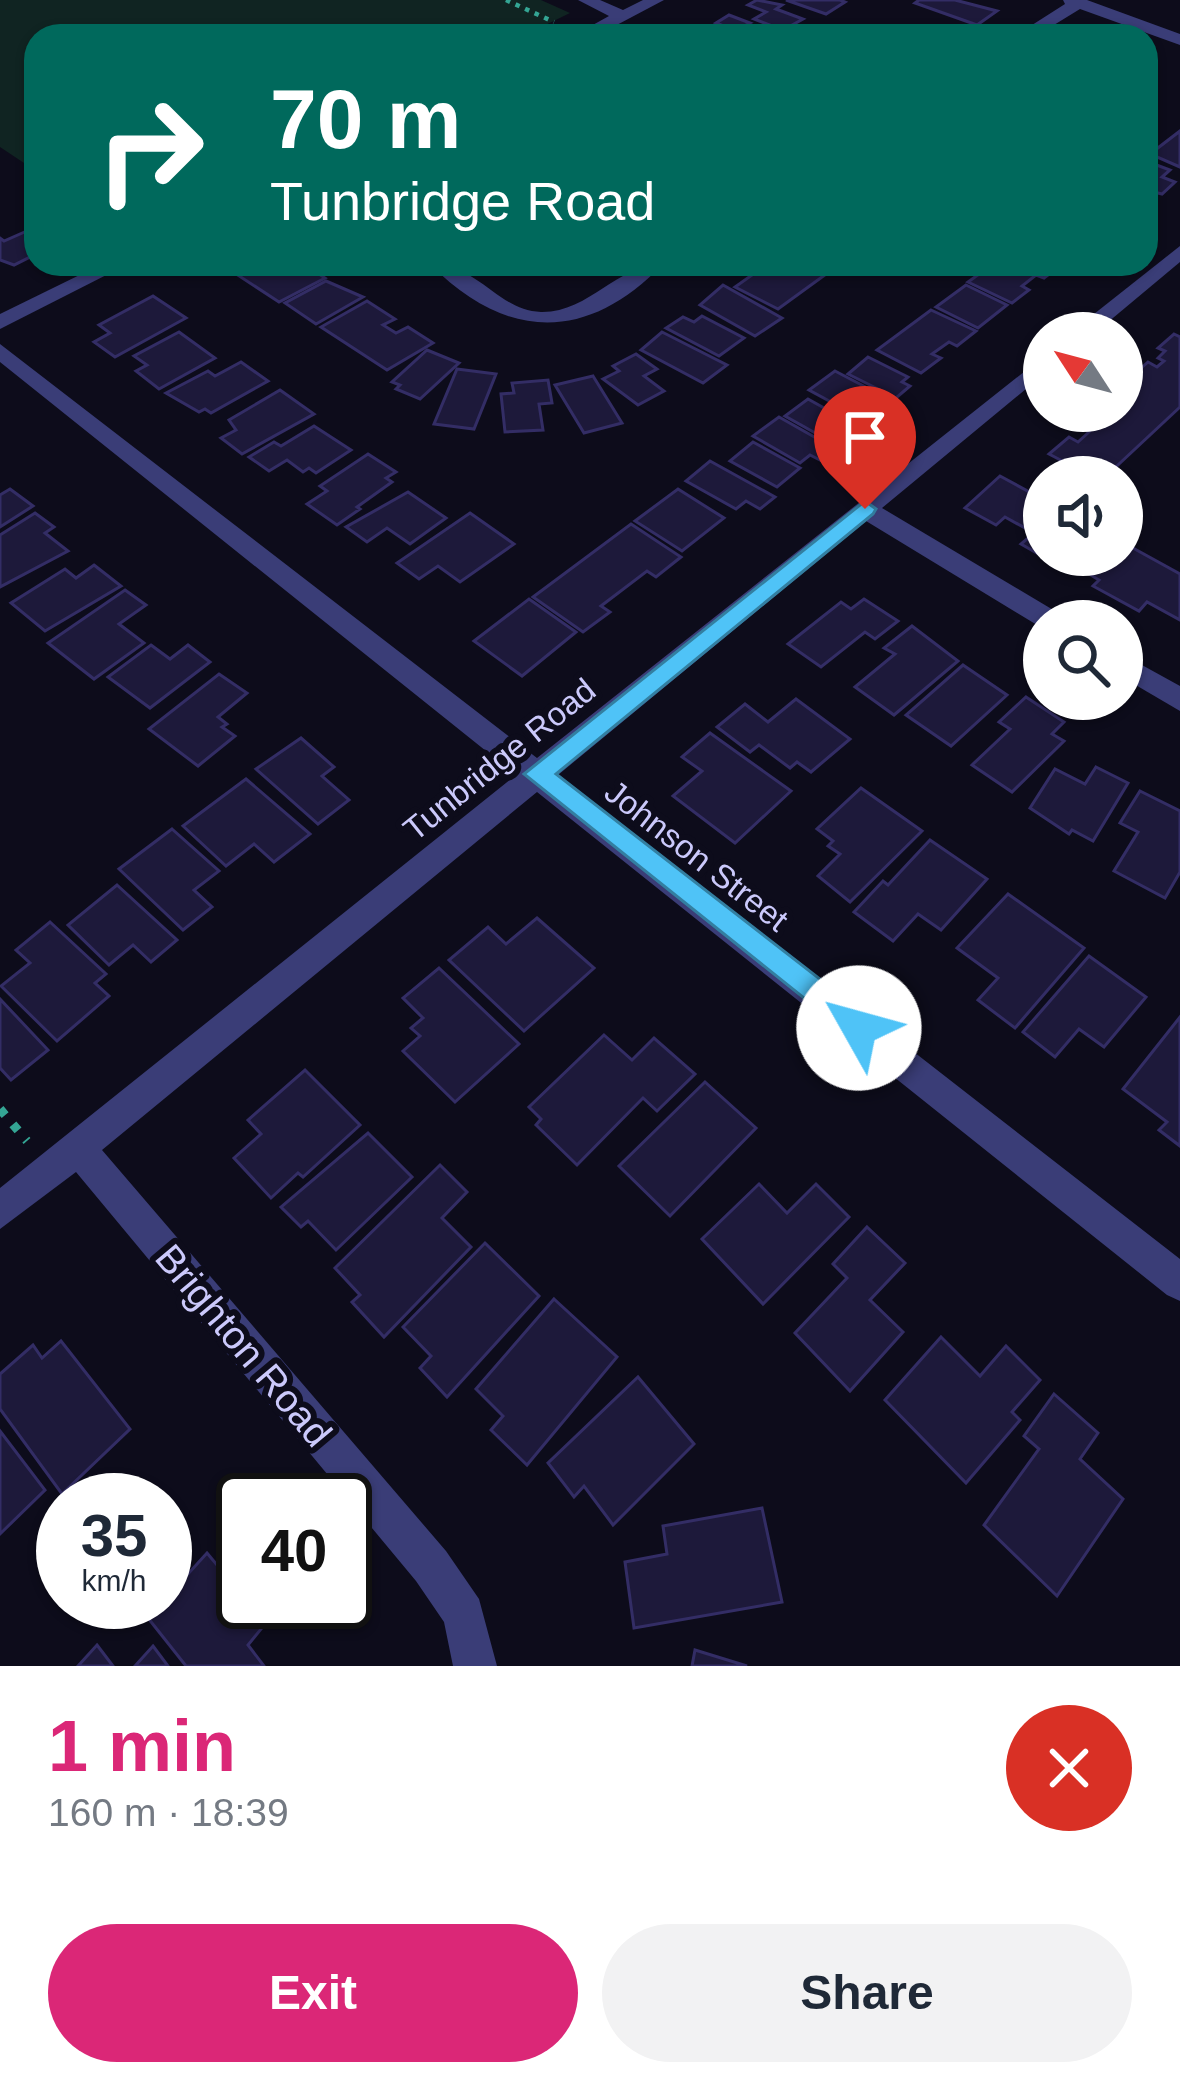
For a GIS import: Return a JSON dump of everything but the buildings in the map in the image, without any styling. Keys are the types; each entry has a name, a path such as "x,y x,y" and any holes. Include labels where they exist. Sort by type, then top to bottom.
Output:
{"street":[{"path":"586,0 622,16"},
{"path":"606,24 656,0"},
{"path":"1041,24 1075,1 1137,24"},
{"path":"0,322 94,276"},
{"path":"458,276 511,311 544,317 580,312 635,276"},
{"path":"1107,312 1151,276"},
{"name":"Johnson Street","path":"0,351 1180,1282"},
{"name":"Tunbridge Road","path":"0,1211 1023,380"},
{"path":"865,509 1023,604"},
{"path":"1143,677 1180,700"},
{"name":"Brighton Road","path":"78,1148 430,1565 464,1614 475,1666"}],"path":[{"path":"506,0 554,22"},
{"path":"0,1109 28,1143"}],"green space":[{"path":"0,0 541,0 570,13 548,24 24,24 24,163 0,147"}],"route":[{"path":"859,1028 538,774 865,509"}]}
